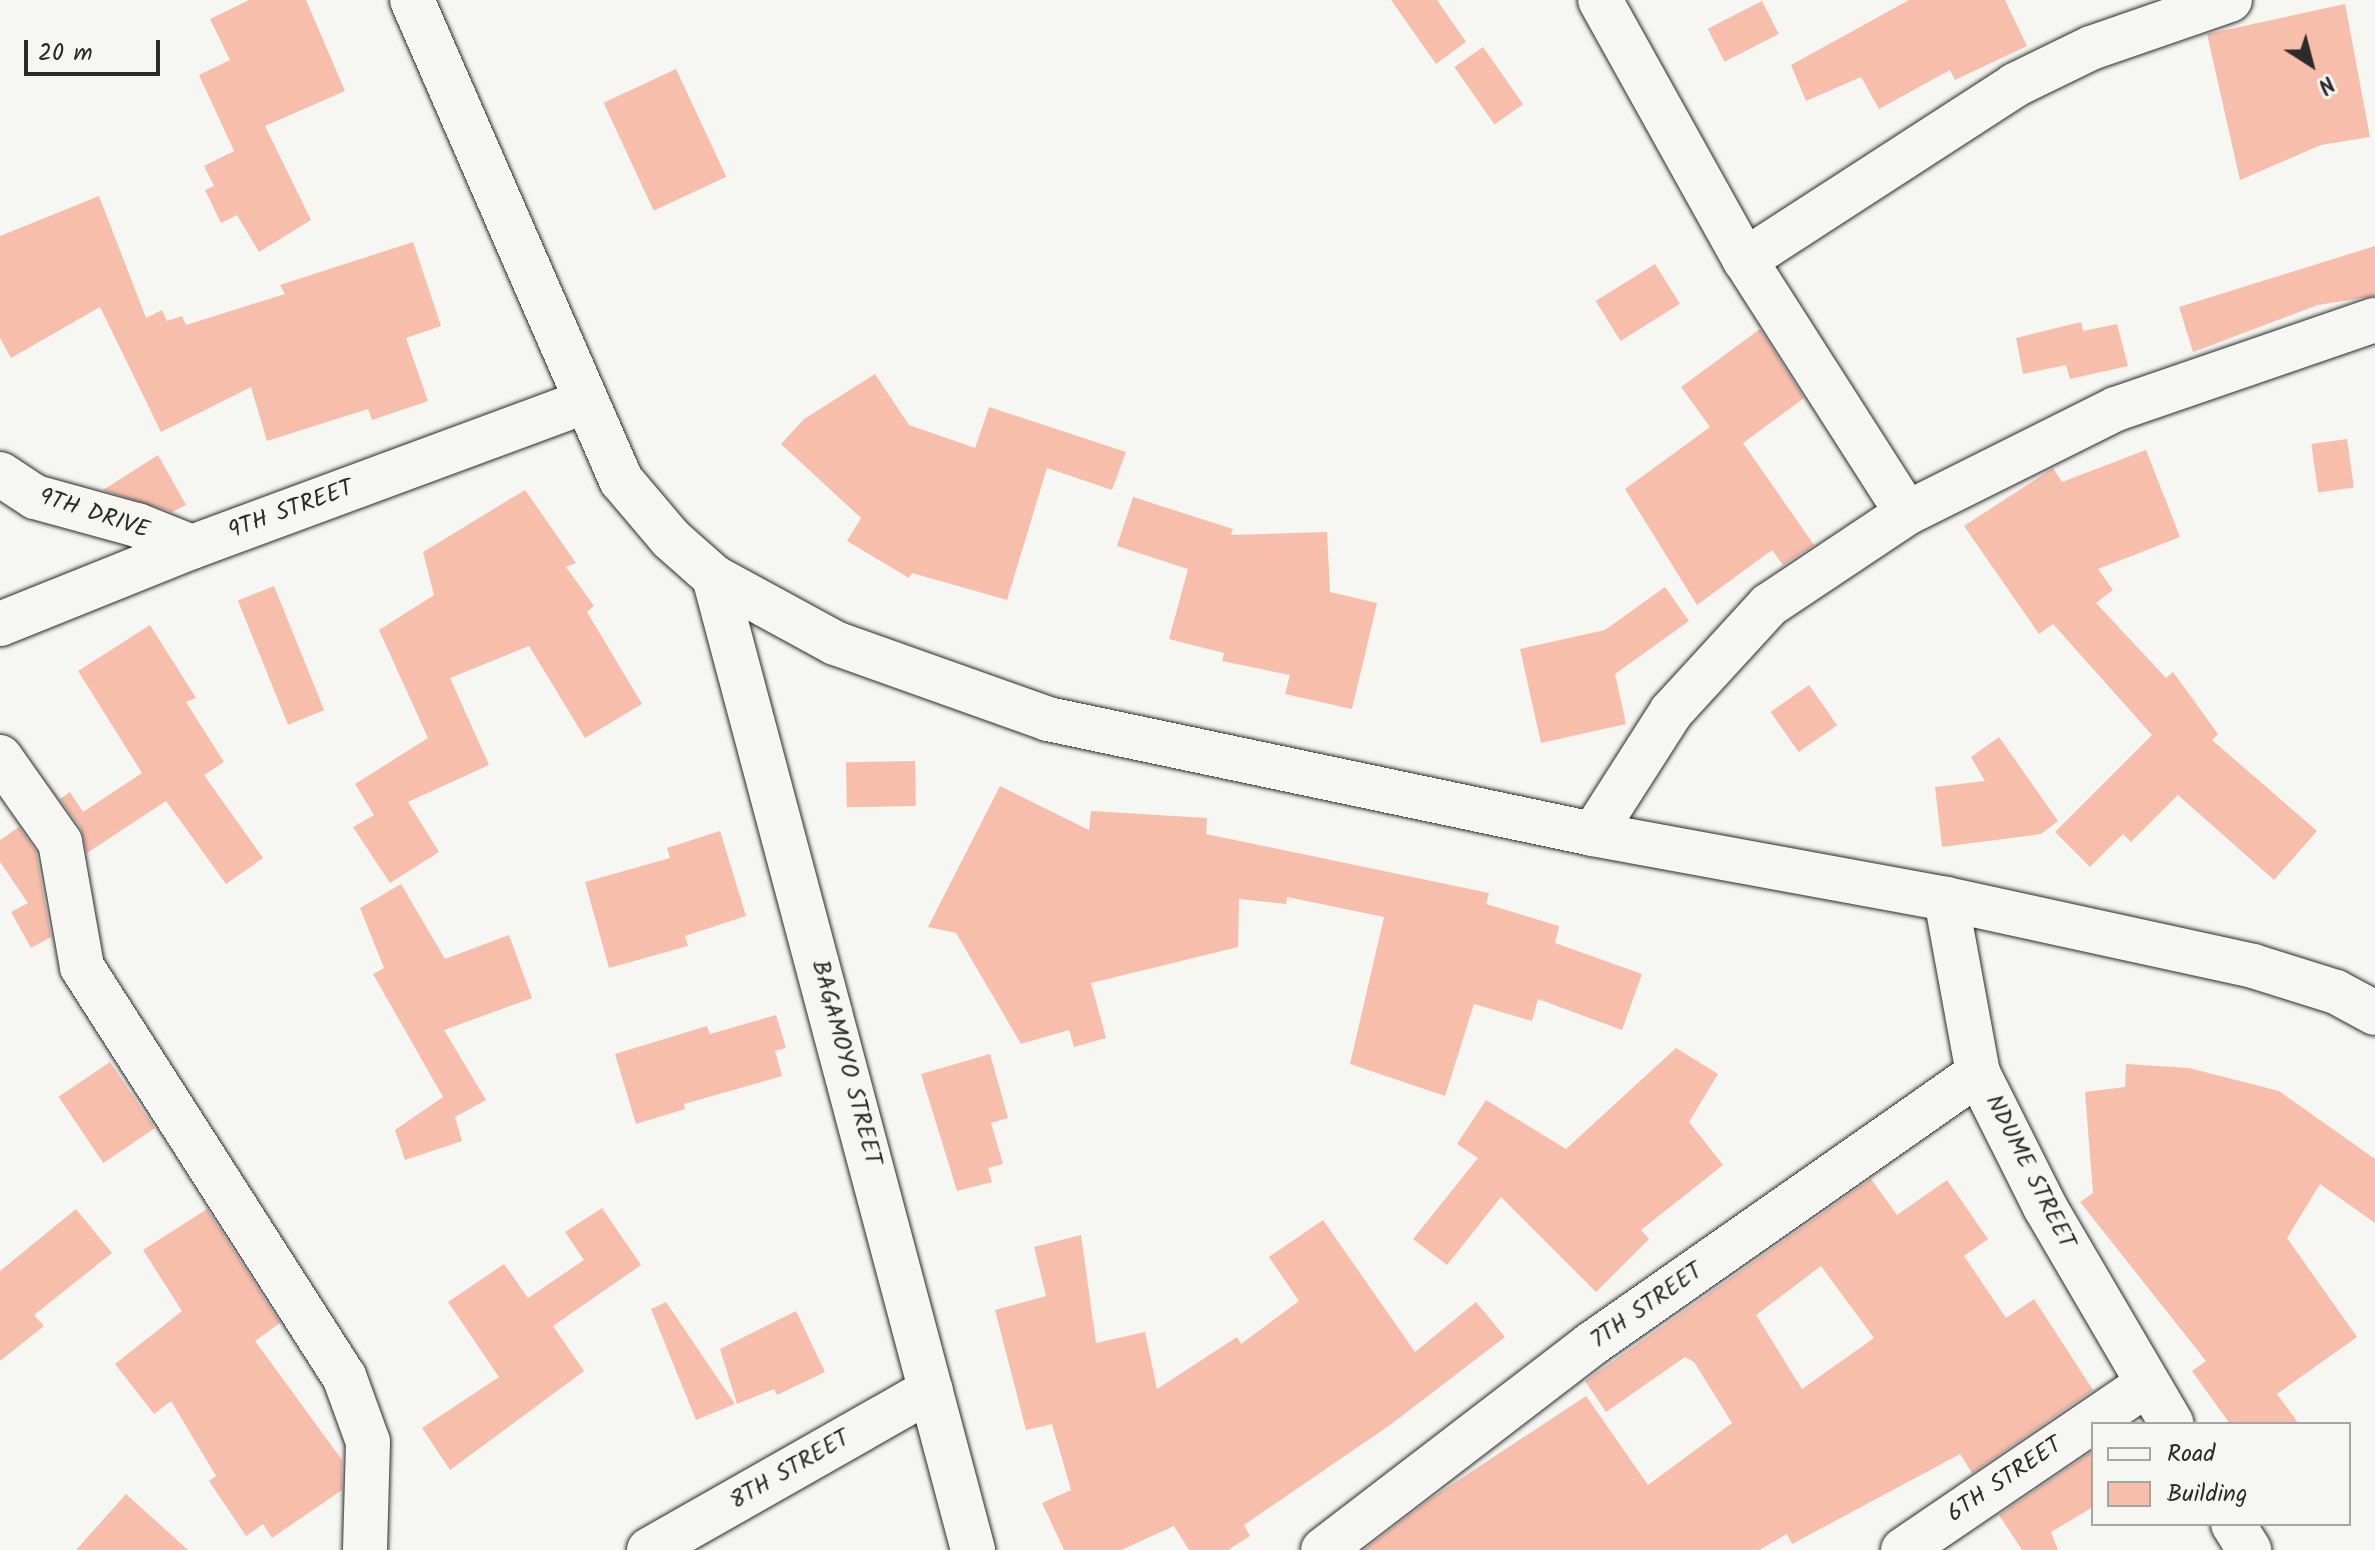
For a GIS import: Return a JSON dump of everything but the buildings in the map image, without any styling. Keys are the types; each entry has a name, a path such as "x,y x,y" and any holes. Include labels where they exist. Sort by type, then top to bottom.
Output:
{"main road":[{"path":"412,0 584,402 621,480 671,539 714,577 835,643 1048,719 1593,834 1946,899 2253,966 2336,992 2375,1013"},
{"path":"1600,0 1745,260 1907,513"},
{"path":"1745,260 2015,85 2091,48 2230,0"},
{"path":"1593,834 1671,712 1769,605 1907,513 2116,409 2375,320"},
{"name":"9TH STREET","path":"0,624 192,547 584,402"},
{"name":"9TH DRIVE","path":"0,474 35,497 137,525 192,547"},
{"name":"BAGAMOYO STREET","path":"714,577 973,1550"},
{"path":"0,757 60,842 82,967 344,1376 368,1442 365,1550"},
{"name":"NDUME STREET","path":"1946,899 1978,1073 2045,1207 2171,1422"},
{"name":"7TH STREET","path":"1323,1550 1590,1345 1978,1073"},
{"name":"6TH STREET","path":"2091,1422 2147,1384"},
{"name":"8TH STREET","path":"649,1550 931,1390"},
{"name":"6TH STREET","path":"1903,1550 2091,1422"},
{"path":"2234,1526 2249,1550"}]}
